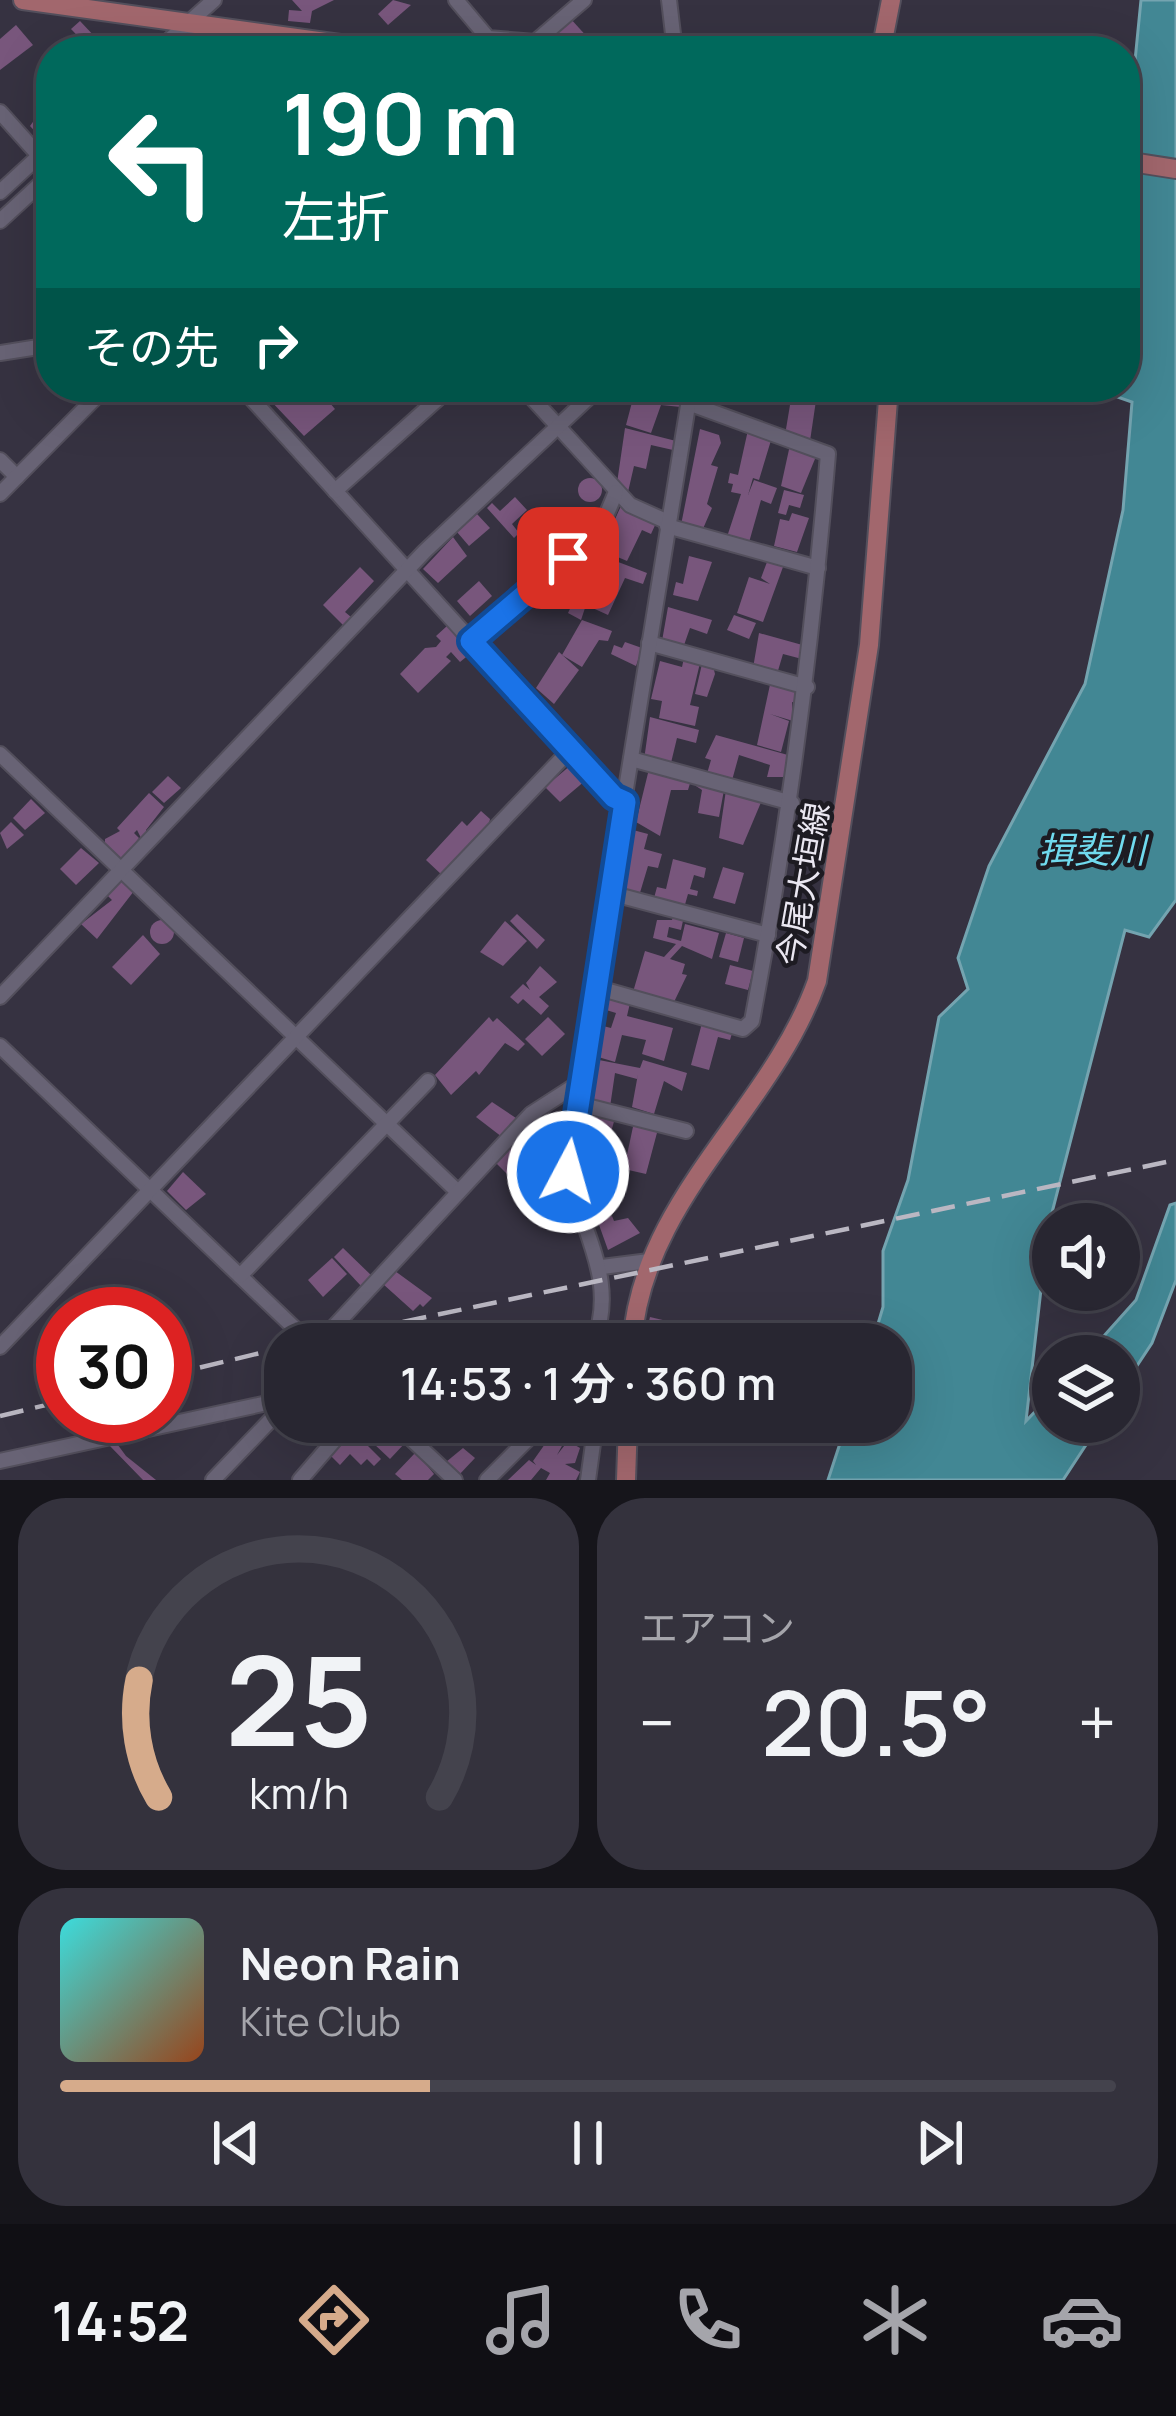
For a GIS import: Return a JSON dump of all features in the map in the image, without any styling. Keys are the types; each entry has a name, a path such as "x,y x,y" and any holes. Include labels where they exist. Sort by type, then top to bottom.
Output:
{"main road":[{"path":"23,0 284,36"},
{"path":"884,36 891,0"},
{"path":"1140,163 1176,169"},
{"name":"今尾大垣線","path":"634,1323 649,1261 690,1186 802,1025 818,981 872,629 888,402"},
{"path":"626,1480 627,1443"}],"street":[{"path":"175,36 214,0"},
{"path":"455,0 486,36"},
{"path":"542,36 584,0"},
{"path":"669,0 673,36"},
{"path":"184,36 191,23"},
{"path":"0,112 36,142"},
{"path":"0,191 36,158"},
{"path":"0,220 36,185"},
{"path":"0,353 36,347"},
{"path":"0,494 91,402"},
{"path":"255,402 570,750 625,802"},
{"path":"335,491 434,402"},
{"path":"535,402 630,505 668,524 818,568"},
{"path":"0,997 407,570 585,402"},
{"path":"595,987 743,1029 752,1021 792,803 808,687 828,454 688,404 575,1103 568,1172 602,1267 604,1302 598,1323"},
{"path":"0,460 16,476"},
{"path":"471,641 600,530 616,492"},
{"path":"649,643 808,687"},
{"path":"0,1347 570,750"},
{"path":"0,754 458,1192"},
{"path":"632,759 792,803"},
{"path":"610,892 768,934"},
{"path":"0,1046 292,1323"},
{"path":"241,1276 428,1081"},
{"path":"335,1323 531,1114 579,1083"},
{"path":"575,1103 686,1131"},
{"path":"602,1267 649,1261"},
{"path":"0,1461 264,1404"},
{"path":"212,1480 264,1427"},
{"path":"300,1480 332,1443"},
{"path":"415,1443 455,1480"},
{"path":"487,1480 524,1443"},
{"path":"588,1480 593,1443"}],"water":[{"name":"揖斐川","path":"1141,0 1176,0 1176,900 1149,937 1125,930 1054,1203 1032,1203 1032,1311 1039,1311 1036,1335 1032,1335 1026,1421 1032,1415 1032,1443 1087,1443 1063,1480 828,1480 840,1443 912,1443 912,1323 878,1323 883,1307 883,1251 908,1180 939,1017 968,989 958,958 989,866 1085,684 1123,510 1132,402 1140,402"},
{"path":"1176,1203 1176,1280 1140,1361 1140,1335 1105,1335 1126,1311 1140,1311 1140,1289 1170,1205"}],"building":[{"path":"292,0 334,0 312,11 310,23 288,21 289,10 302,11"},
{"path":"393,0 411,5 388,25 378,14"},
{"path":"570,18 586,36 559,36 555,32"},
{"path":"80,21 94,36 78,36 71,29"},
{"path":"16,25 33,45 0,70 0,39"},
{"path":"272,402 329,402 335,409 304,436"},
{"path":"632,402 683,402 681,407 661,405 651,433 626,425"},
{"path":"790,402 816,402 810,441 785,435"},
{"path":"625,428 676,441 673,450 651,445 646,469 634,466 628,492 617,483"},
{"path":"700,429 719,435 721,443 711,465 718,467 707,504 712,508 702,531 681,525"},
{"path":"748,430 772,437 759,480 753,478 748,495 754,480 777,488 771,504 761,500 748,546 726,540 741,494 731,492 730,473 738,475"},
{"path":"790,445 817,454 801,493 781,486"},
{"path":"590,478 602,490 590,502 578,490"},
{"path":"784,490 804,495 800,508 789,505 786,515 778,513"},
{"path":"515,497 527,510 512,524 519,533 514,538 487,508 492,503 500,511"},
{"path":"621,506 657,521 651,534 642,530 627,561 601,550"},
{"path":"792,513 809,518 797,552 774,546 780,519 789,521"},
{"path":"477,514 490,528 469,546 457,532"},
{"path":"453,537 467,556 438,583 423,569"},
{"path":"689,556 712,562 698,601 673,595 676,582 683,584"},
{"path":"613,560 647,573 643,584 625,578 608,615 586,605 581,620 568,613 575,598 582,601 586,596 599,568 608,572"},
{"path":"767,562 783,567 763,622 737,613 749,577 770,584 761,578"},
{"path":"360,567 374,581 345,612 351,617 343,625 323,605"},
{"path":"479,581 492,596 470,616 457,601"},
{"path":"668,607 712,620 707,634 690,628 683,648 662,641"},
{"path":"734,615 756,623 749,639 727,630"},
{"path":"582,620 612,631 608,641 599,640 582,667 562,655"},
{"path":"447,626 471,653 460,662 451,652 446,657 451,661 418,693 400,674 425,648 436,647 441,641 436,636"},
{"path":"759,633 806,646 802,659 783,654 777,674 753,668"},
{"path":"625,642 642,648 636,666 611,654 614,645 622,648"},
{"path":"559,652 579,670 554,704 536,688"},
{"path":"684,658 700,663 690,705 699,707 695,726 659,718 662,701 651,699 660,661 682,667"},
{"path":"702,664 713,666 715,674 707,697 695,694"},
{"path":"771,680 802,689 798,704 792,702 793,721 770,714 789,721 781,752 757,745"},
{"path":"650,717 699,730 696,743 677,738 670,767 644,760"},
{"path":"716,735 795,757 789,777 767,777 770,765 739,755 731,784 706,777 711,760 705,758"},
{"path":"571,765 586,780 560,802 545,787"},
{"path":"649,769 691,780 688,790 671,790 660,836 636,822"},
{"path":"168,776 181,788 164,803 152,792"},
{"path":"693,784 724,790 719,817 698,813 702,790"},
{"path":"726,790 762,800 743,845 719,838"},
{"path":"149,793 164,807 146,830 147,837 141,838 137,830 134,833 139,838 121,861 105,846 105,839 120,831 117,828"},
{"path":"31,799 45,813 25,830 13,818"},
{"path":"481,811 490,819 488,828 443,876 426,860 462,821 467,826"},
{"path":"11,822 24,835 7,849 0,833"},
{"path":"633,830 648,834 644,849 662,854 658,868 648,866 639,896 622,891"},
{"path":"81,848 99,863 76,885 60,869"},
{"path":"673,859 706,868 704,878 694,875 690,889 698,891 697,896 688,894 684,908 654,898 657,887 666,889"},
{"path":"723,867 744,873 735,904 713,898"},
{"path":"121,880 134,891 97,939 81,924 112,900 107,895"},
{"path":"674,913 684,916 681,930 669,927 667,937 681,941 685,924 719,933 712,959 682,946 670,959 685,964 682,974 687,975 674,1002 633,992 645,951 664,957 676,944 653,938 657,920 672,920"},
{"path":"517,914 545,940 537,949 510,921"},
{"path":"157,920 167,920 174,932 167,944 157,944 150,937 150,927"},
{"path":"505,921 527,941 503,966 480,952"},
{"path":"726,933 744,938 738,962 719,957"},
{"path":"143,935 160,954 131,985 112,967"},
{"path":"730,965 753,971 748,990 725,984"},
{"path":"540,966 557,982 539,997 549,1006 541,1015 523,999 518,1004 510,997 523,984 530,990 526,983"},
{"path":"606,997 630,1003 627,1016 673,1028 664,1061 642,1054 646,1040 622,1035 615,1062 595,1056 603,1026 611,1028 616,1013 603,1009"},
{"path":"489,1017 493,1022 497,1018 525,1044 518,1051 505,1043 479,1075 476,1071 451,1095 435,1075"},
{"path":"548,1017 565,1034 542,1056 525,1039"},
{"path":"702,1023 733,1030 730,1040 718,1037 709,1070 691,1065"},
{"path":"599,1060 640,1068 643,1060 687,1073 682,1091 664,1081 654,1114 632,1107 638,1074 637,1079 615,1073 610,1107 588,1101"},
{"path":"492,1102 519,1120 502,1137 476,1117"},
{"path":"589,1111 615,1118 602,1164 578,1157"},
{"path":"634,1122 658,1129 646,1174 624,1169"},
{"path":"530,1130 545,1145 513,1180 496,1163"},
{"path":"183,1172 206,1194 186,1210 167,1191"},
{"path":"612,1216 614,1221 628,1218 640,1233 608,1250 598,1222"},
{"path":"343,1248 373,1277 362,1287 334,1257"},
{"path":"332,1258 347,1274 323,1297 308,1280"},
{"path":"395,1271 432,1298 413,1311 383,1284"},
{"path":"116,1443 156,1480 143,1480 109,1445"},
{"path":"340,1443 365,1443 381,1459 374,1466 367,1459 361,1465 350,1454 340,1465 329,1454"},
{"path":"373,1443 405,1443 390,1459"},
{"path":"546,1443 564,1443 557,1455 566,1443 580,1448 575,1463 565,1464 580,1472 576,1480 546,1480 550,1473 541,1468 531,1480 508,1480 529,1460 536,1465 533,1461"},
{"path":"463,1448 475,1458 458,1476 446,1462"},
{"path":"416,1452 434,1474 428,1480 402,1480 395,1474"}],"railway":[{"path":"397,1323 1176,1160"},
{"path":"192,1369 264,1352"},
{"path":"0,1416 36,1407"}],"route":[{"path":"568,558 471,641 614,797 625,802 567,1153 568,1172"}]}
